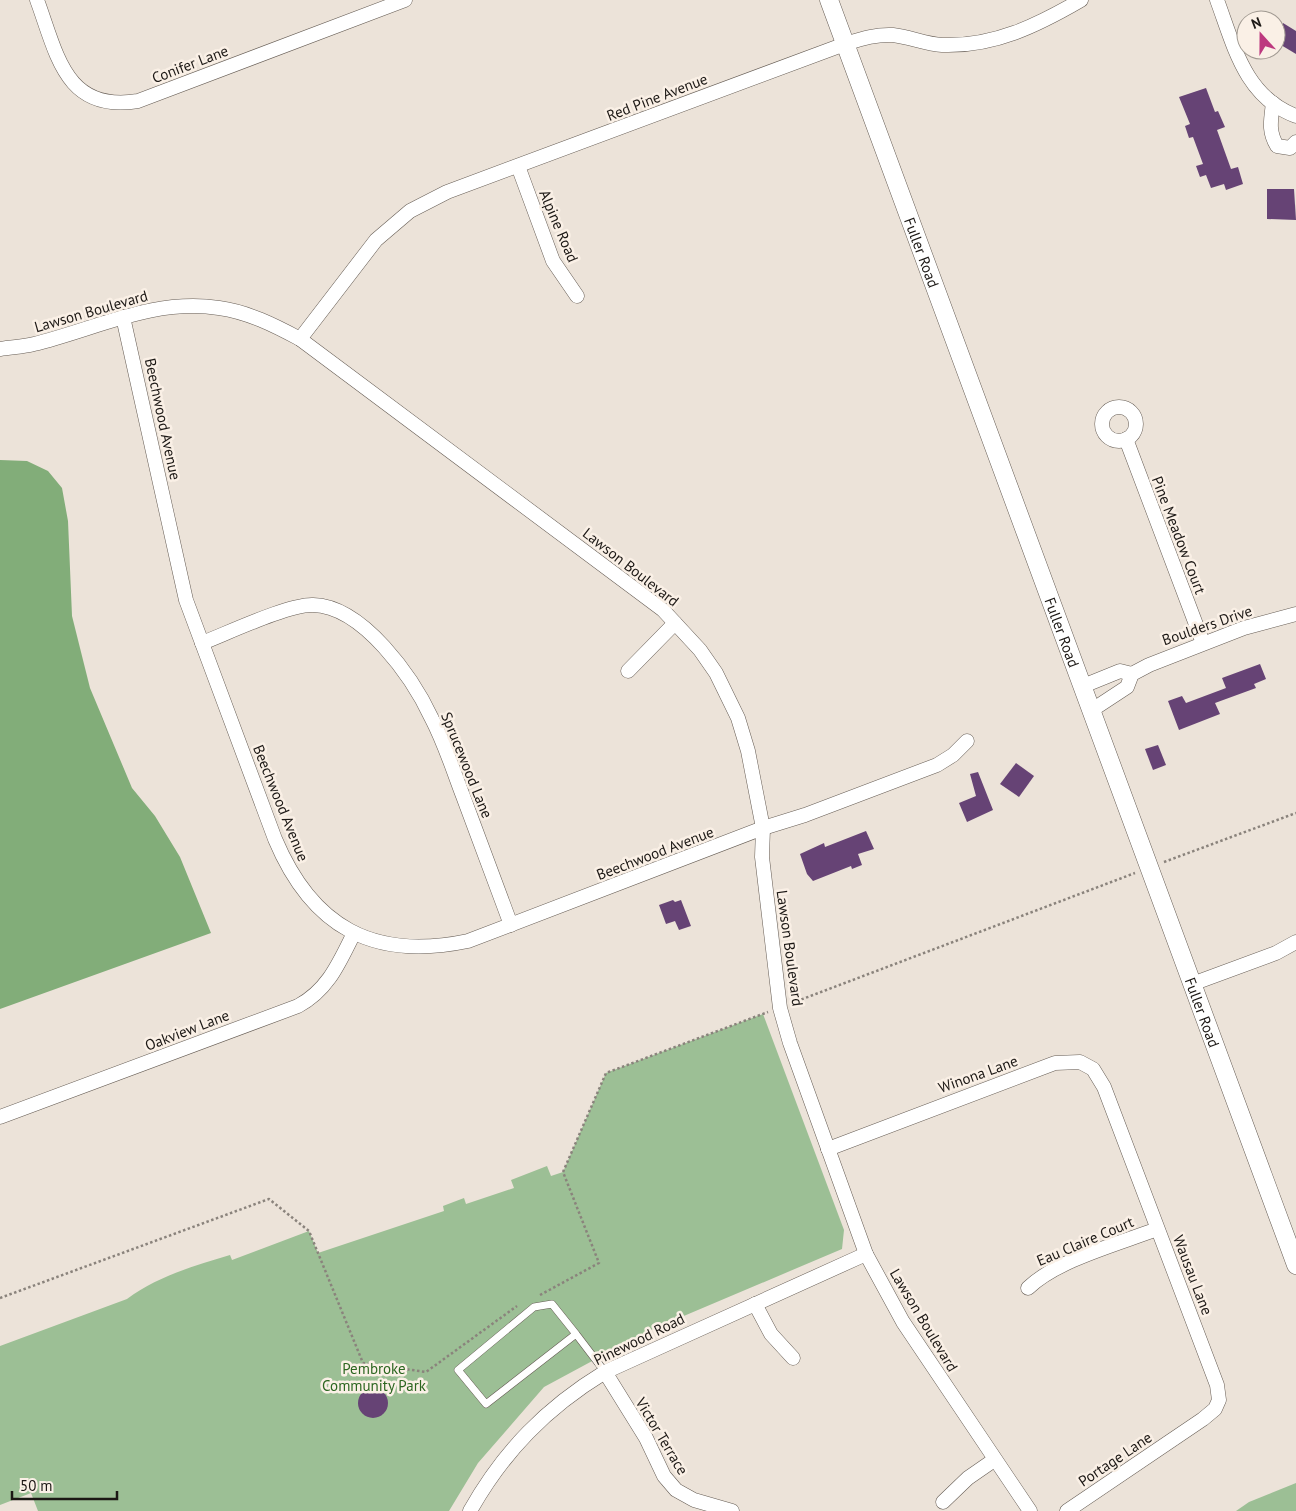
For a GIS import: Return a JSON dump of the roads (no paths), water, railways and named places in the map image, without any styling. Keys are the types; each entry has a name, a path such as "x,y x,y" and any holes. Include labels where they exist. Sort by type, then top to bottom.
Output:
{"street":[{"name":"Conifer Lane","path":"37,0 67,77 83,92 96,100 122,104 138,102 405,0"},
{"name":"Fuller Road","path":"829,0 1296,1265"},
{"name":"Red Pine Avenue","path":"300,339 376,240 410,211 447,192 845,44 873,36 893,36 941,45 966,44 1026,30 1081,0"},
{"path":"1217,0 1241,64 1251,82 1264,97 1296,116"},
{"path":"1273,103 1269,128 1271,137 1277,146 1283,148 1290,148 1296,142"},
{"name":"Alpine Road","path":"518,166 553,261 577,296"},
{"name":"Lawson Boulevard","path":"0,349 33,344 145,310 179,305 219,308 256,318 300,339 605,565 663,610 700,650 716,672 738,718 748,751 763,828 762,857 780,1008 796,1064 866,1254 903,1322 1030,1511"},
{"name":"Beechwood Avenue","path":"122,317 180,578 202,643 287,867 302,891 328,916 354,933 377,941 412,947 448,945 468,941 763,828 937,765 953,755 966,741"},
{"name":"Pine Meadow Court","path":"1126,439 1203,643"},
{"name":"Sprucewood Lane","path":"202,643 300,606 324,606 339,610 364,628 385,648 410,679 432,718 511,925"},
{"name":"Boulders Drive","path":"1092,710 1127,687 1132,674 1162,658 1244,628 1296,614"},
{"path":"628,671 675,624"},
{"name":"Boulders Drive","path":"1083,686 1120,671 1132,674"},
{"name":"Oakview Lane","path":"0,1117 298,1006 314,997 333,977 354,933"},
{"path":"1192,984 1276,954 1296,942"},
{"name":"Winona Lane","path":"828,1149 1055,1064 1070,1061 1080,1062 1094,1070 1104,1087 1115,1115"},
{"name":"Wausau Lane","path":"1115,1115 1205,1351 1216,1385 1219,1400 1215,1409 1181,1433"},
{"name":"Eau Claire Court","path":"1028,1288 1040,1277 1056,1268 1157,1229"},
{"name":"Pinewood Road","path":"470,1511 498,1468 537,1422 572,1392 605,1372 866,1254"},
{"path":"755,1304 771,1334 793,1358"},
{"name":"Victor Terrace","path":"605,1372 646,1438 664,1476 676,1490 694,1500 732,1511"},
{"name":"Portage Lane","path":"1067,1511 1181,1433"},
{"path":"943,1502 968,1478 994,1460"}],"lane":[{"path":"576,1334 486,1404 458,1370 534,1307 552,1304 576,1334 605,1372"}],"park label":[{"name":"Pembroke Community Park","path":"374,1376"}]}
